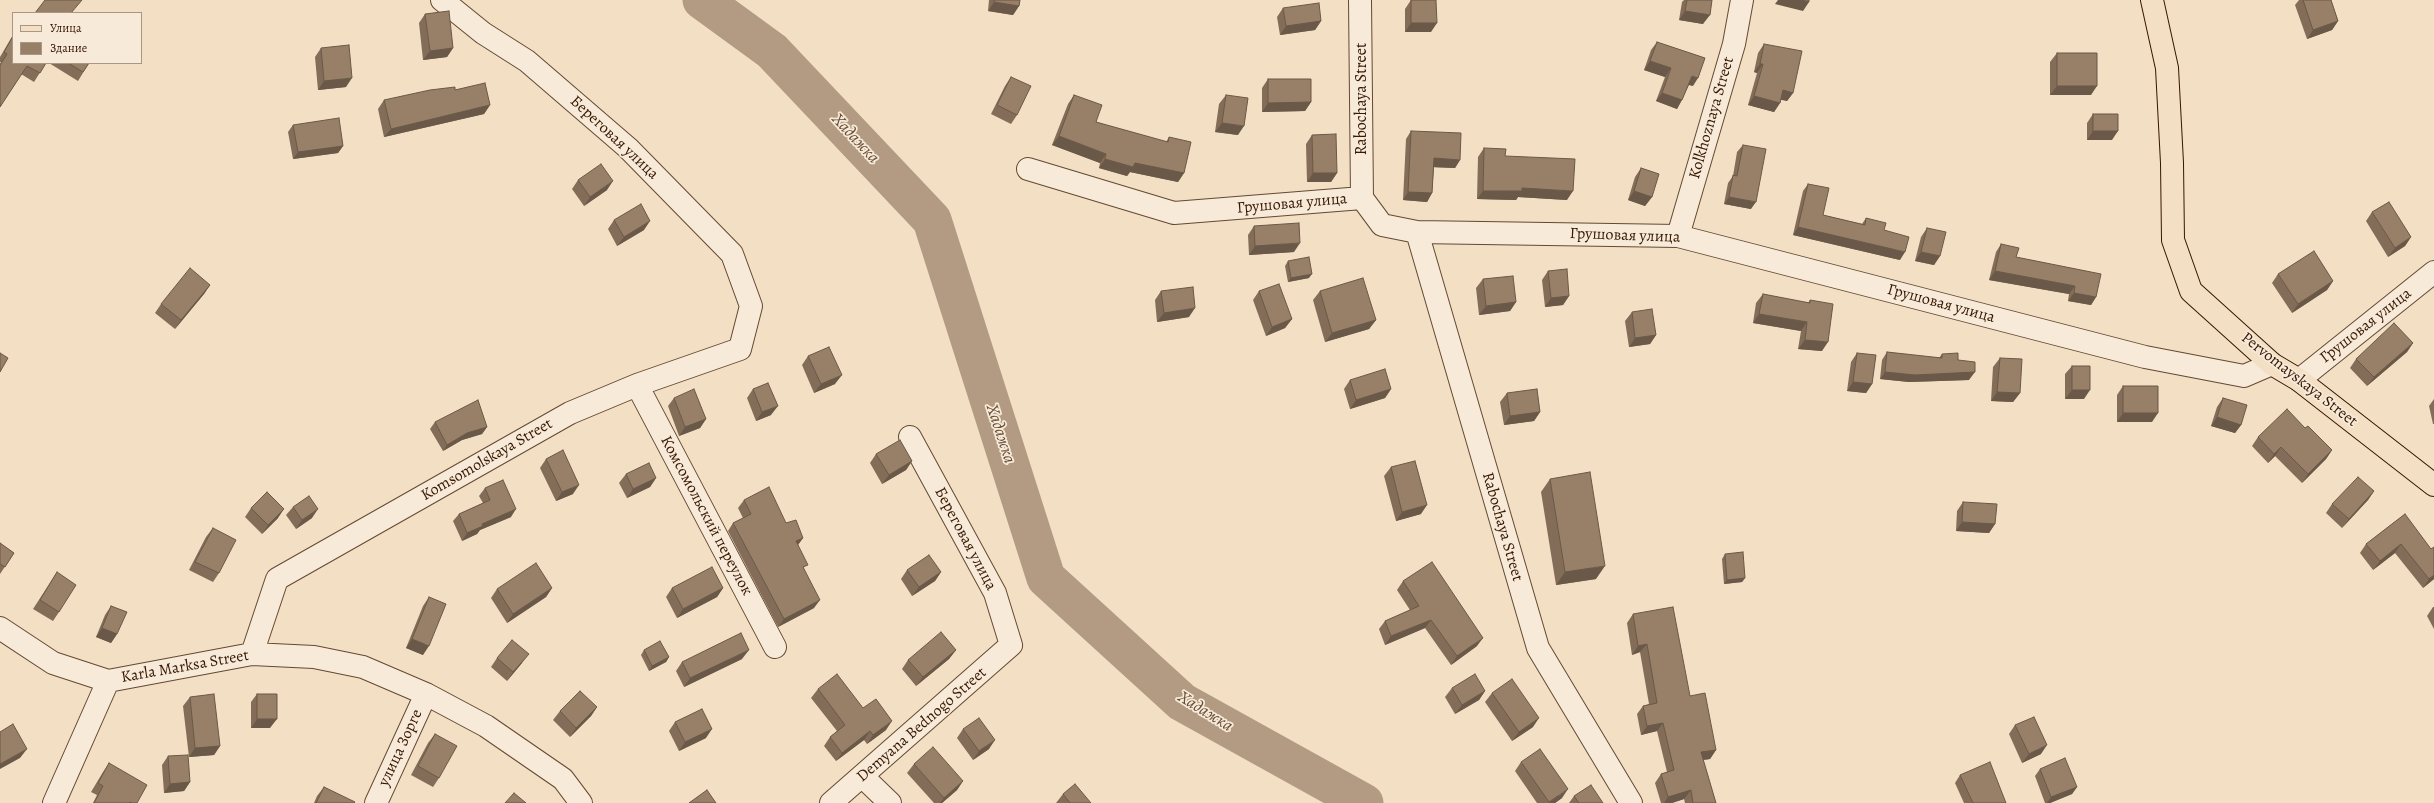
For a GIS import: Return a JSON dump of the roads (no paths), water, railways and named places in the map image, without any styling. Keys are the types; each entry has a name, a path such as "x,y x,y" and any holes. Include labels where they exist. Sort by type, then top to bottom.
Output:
{"main road":[{"name":"Pervomayskaya Street","path":"2152,0 2166,68 2172,163 2173,240 2191,291 2272,364 2298,380 2434,485"}],"street":[{"name":"Береговая улица","path":"442,0 483,33 527,61 628,148 732,254 751,306"},
{"name":"Rabochaya Street","path":"1360,0 1362,198"},
{"name":"Kolkhoznaya Street","path":"1678,236 1734,44 1742,0"},
{"name":"Грушовая улица","path":"1028,169 1174,213 1362,198 1382,225 1417,232 1678,236 2145,357 2244,376 2272,364"},
{"name":"Rabochaya Street","path":"1417,232 1538,648 1631,803"},
{"name":"Грушовая улица","path":"2298,380 2434,272"},
{"name":"Komsomolskaya Street","path":"252,654 277,579 570,413 637,385 740,349 751,306"},
{"name":"Комсомольский переулок","path":"637,385 775,647"},
{"name":"Береговая улица","path":"910,437 995,593 1011,645"},
{"name":"Karla Marksa Street","path":"0,628 53,663 108,681 252,654 314,657 363,666 426,694 486,726 563,780 581,803"},
{"name":"Demyana Bednogo Street","path":"831,803 863,777 1011,645"},
{"path":"54,803 108,681"},
{"name":"улица Зорге","path":"376,803 426,694"},
{"path":"863,777 890,803"}],"waterway":[{"name":"Хадажка","path":"702,0 772,51 932,220 1046,578 1182,702 1364,803"}]}
